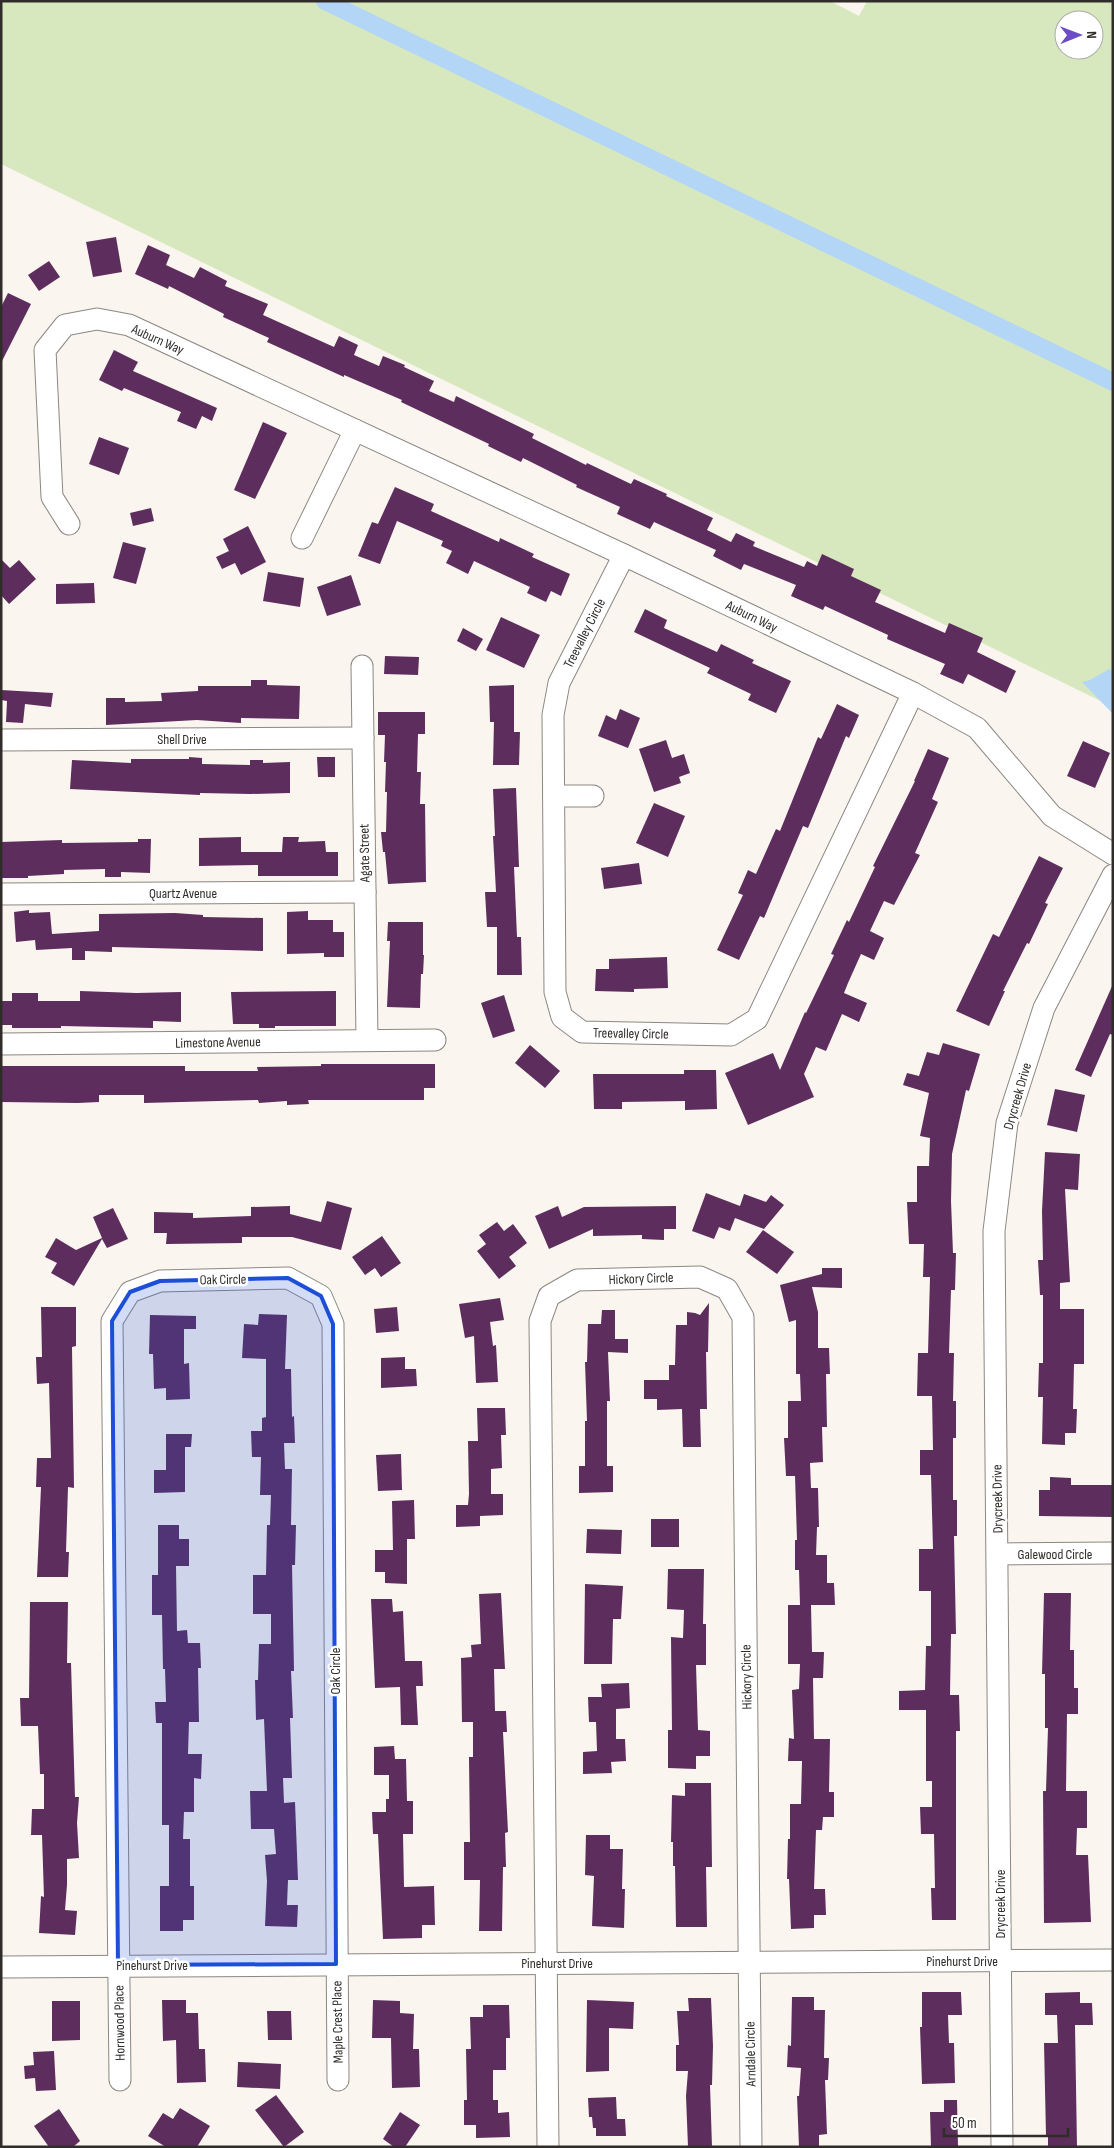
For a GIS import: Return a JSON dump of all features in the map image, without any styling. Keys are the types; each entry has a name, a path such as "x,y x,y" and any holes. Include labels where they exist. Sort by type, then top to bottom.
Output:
{"street":[{"name":"Auburn Way","path":"70,524 52,496 45,350 65,325 97,319 130,325 624,555 913,693 977,728 1052,816 1113,854"},
{"path":"302,538 356,430"},
{"name":"Treevalley Circle","path":"624,555 559,683 553,715 555,992 562,1017 582,1032 732,1035 757,1019 913,693"},
{"name":"Agate Street","path":"362,666 367,1040"},
{"name":"Shell Drive","path":"1,740 363,738"},
{"path":"554,796 593,796"},
{"name":"Drycreek Drive","path":"1002,2147 994,1231 1007,1123 1044,1008 1113,875"},
{"name":"Quartz Avenue","path":"1,894 365,892"},
{"name":"Limestone Avenue","path":"1,1044 435,1040"},
{"name":"Hickory Circle","path":"546,1963 540,1321 549,1296 577,1280 700,1276 727,1290 743,1317 749,1962"},
{"name":"Oak Circle","path":"118,1965 112,1321 130,1292 160,1281 288,1278 321,1296 332,1324 336,1964"},
{"name":"Galewood Circle","path":"998,1554 1113,1554"},
{"name":"Pinehurst Drive","path":"1,1967 1113,1960"},
{"name":"Arndale Circle","path":"749,1962 751,2147"},
{"path":"546,1963 548,2147"},
{"name":"Maple Crest Place","path":"336,1964 338,2080"},
{"name":"Hornwood Place","path":"118,1965 120,2080"}],"highlighted area":[{"path":"288,1278 321,1296 333,1324 336,1964 118,1965 112,1321 130,1292 160,1281"}],"green space":[{"path":"1,1 830,1 859,16 867,1 1113,1 1113,707 1,164"}],"water":[{"path":"1109,669 1113,672 1113,714 1082,682 1090,680"}],"building":[{"path":"116,237 122,272 93,277 86,242"},
{"path":"148,245 170,255 166,265 194,278 200,267 227,281 225,286 268,304 263,315 334,347 339,336 358,345 354,355 379,366 383,356 405,365 404,367 434,381 429,391 454,402 456,396 534,434 532,438 586,465 587,463 631,484 634,479 667,494 666,496 713,518 707,530 731,542 736,533 755,542 753,546 804,567 807,561 817,566 822,554 854,569 851,576 881,590 875,602 945,633 949,623 983,638 977,652 1016,671 1006,693 968,674 963,684 940,674 945,664 887,639 888,635 825,606 823,610 791,596 796,585 744,564 741,570 713,556 716,550 654,522 650,529 617,514 620,507 576,487 577,485 523,458 521,462 488,446 489,444 401,402 402,400 344,375 344,377 267,342 269,338 223,317 224,314 169,286 168,289 135,274"},
{"path":"49,261 60,277 39,291 28,275"},
{"path":"8,293 31,304 1,363 1,307"},
{"path":"114,350 138,362 133,371 217,408 212,421 202,416 196,429 177,421 181,412 124,388 122,391 99,380"},
{"path":"263,422 287,433 255,499 234,490"},
{"path":"99,437 129,448 119,475 89,464"},
{"path":"395,487 434,504 431,511 499,542 500,538 534,554 532,557 570,574 561,596 551,591 546,602 527,593 530,587 474,561 468,574 446,563 452,551 441,546 443,541 397,521 380,564 358,556 372,522 378,524"},
{"path":"151,508 154,521 133,526 130,513"},
{"path":"248,526 266,562 241,575 235,563 222,569 216,557 229,551 223,539"},
{"path":"123,542 146,548 136,584 113,578"},
{"path":"1,559 10,568 19,560 36,579 9,604 1,595"},
{"path":"268,572 304,578 300,607 263,601"},
{"path":"351,575 361,605 327,616 317,587"},
{"path":"94,583 95,603 56,604 56,584"},
{"path":"645,609 667,620 664,628 717,652 721,644 754,660 752,663 791,681 776,713 748,700 751,694 707,673 710,668 634,632"},
{"path":"501,617 540,635 524,668 486,650"},
{"path":"463,628 483,639 476,651 457,641"},
{"path":"385,656 419,657 418,675 384,674"},
{"path":"251,680 267,680 267,685 300,686 299,719 241,718 241,723 197,720 106,725 106,698 125,698 125,702 162,701 161,693 198,691 198,686 251,686"},
{"path":"514,685 514,732 520,732 519,765 493,765 494,722 490,722 489,686"},
{"path":"1,690 53,693 51,707 25,704 23,723 6,722 7,701 1,700"},
{"path":"837,704 859,715 849,738 846,736 808,828 803,826 764,918 760,916 739,960 717,950 743,895 738,893 748,870 756,874 776,829 780,831 818,737 821,739"},
{"path":"620,709 640,718 628,748 598,736 606,715 616,720"},
{"path":"378,712 425,712 425,734 418,734 417,772 421,772 420,804 425,804 426,882 388,884 381,832 386,832 385,735 378,735"},
{"path":"666,740 672,758 684,754 690,773 679,777 681,783 654,792 639,749"},
{"path":"1083,741 1110,753 1095,788 1067,776"},
{"path":"928,749 949,758 932,799 938,802 915,853 920,855 894,905 884,901 870,931 884,938 874,960 861,954 844,993 867,1003 859,1022 842,1014 826,1051 816,1047 804,1074 814,1097 748,1125 725,1073 773,1053 780,1070 805,1012 834,955 831,954 847,920 849,922"},
{"path":"189,757 202,758 202,764 250,765 250,760 263,760 263,763 290,762 290,793 200,793 200,795 70,789 72,760 131,763 131,759 189,759"},
{"path":"317,757 335,757 335,777 318,777"},
{"path":"516,788 519,867 514,867 517,937 521,937 522,975 497,975 497,927 487,927 485,892 496,892 493,789"},
{"path":"654,803 685,816 668,857 636,843"},
{"path":"241,837 241,852 282,852 283,837 299,837 298,842 325,841 326,852 338,852 338,876 258,876 258,865 199,866 199,838"},
{"path":"138,839 151,839 150,873 121,872 121,877 105,877 105,869 64,870 64,874 28,876 28,878 1,878 1,842 62,840 62,843 138,842"},
{"path":"1039,856 1063,868 1045,903 1048,904 1029,944 1027,943 1003,991 1005,991 989,1026 956,1011 993,934 999,937"},
{"path":"639,863 642,884 604,889 601,868"},
{"path":"29,910 29,913 50,912 52,934 99,931 99,914 175,913 203,915 203,917 263,918 263,951 112,947 112,952 85,951 85,960 72,960 72,948 36,950 35,940 16,942 14,912"},
{"path":"308,911 308,920 333,920 333,932 344,932 344,957 324,957 324,953 287,954 287,912"},
{"path":"388,922 423,922 424,955 423,974 421,974 420,1008 387,1007 390,941 387,941"},
{"path":"667,957 668,988 634,989 634,992 595,991 596,969 609,969 609,959"},
{"path":"1113,984 1113,1035 1110,1034 1091,1077 1075,1070"},
{"path":"80,991 181,992 181,1022 153,1021 153,1028 61,1026 61,1028 12,1028 12,1025 1,1025 1,1001 12,1001 12,993 38,993 38,1001 80,1001"},
{"path":"336,991 336,1026 275,1026 275,1028 259,1028 259,1024 233,1024 231,992"},
{"path":"504,995 515,1031 493,1038 481,1003"},
{"path":"943,1043 980,1054 969,1091 966,1090 952,1154 953,1253 956,1253 955,1290 951,1290 949,1353 954,1353 953,1401 956,1401 956,1438 953,1438 953,1500 957,1500 957,1536 954,1536 956,1634 951,1634 950,1695 959,1695 960,1731 956,1731 956,1920 932,1920 931,1888 935,1888 934,1834 921,1834 920,1807 932,1807 932,1781 926,1781 926,1710 899,1710 899,1691 925,1690 926,1646 931,1646 931,1591 919,1591 919,1549 933,1549 931,1475 920,1475 920,1450 933,1450 932,1396 917,1396 918,1353 928,1353 930,1277 923,1277 924,1244 909,1244 907,1202 917,1202 917,1166 929,1166 930,1138 920,1136 929,1093 903,1085 907,1073 919,1076 927,1052 939,1055"},
{"path":"530,1045 560,1071 545,1088 515,1063"},
{"path":"321,1064 435,1064 435,1088 424,1088 424,1100 308,1100 309,1104 287,1105 287,1101 259,1103 258,1100 144,1103 144,1095 99,1095 99,1102 1,1102 1,1066 185,1066 185,1071 258,1071 257,1067 321,1066"},
{"path":"684,1070 716,1070 717,1109 685,1110 685,1101 622,1102 622,1109 594,1109 593,1074 684,1074"},
{"path":"1055,1089 1085,1095 1077,1132 1047,1125"},
{"path":"1045,1152 1080,1154 1078,1190 1065,1189 1070,1282 1060,1283 1060,1309 1084,1309 1084,1364 1074,1364 1073,1409 1077,1409 1076,1433 1065,1433 1065,1445 1042,1444 1043,1397 1038,1397 1039,1363 1043,1363 1043,1295 1040,1295 1038,1260 1043,1260 1042,1211"},
{"path":"706,1193 740,1206 744,1194 766,1202 771,1195 784,1205 764,1229 735,1218 730,1231 719,1227 714,1239 692,1231"},
{"path":"327,1201 352,1208 341,1250 292,1237 242,1237 242,1243 166,1244 167,1233 154,1233 154,1212 193,1213 193,1218 251,1216 251,1207 290,1206 290,1214 321,1222"},
{"path":"558,1206 562,1217 584,1207 676,1206 676,1229 664,1229 664,1240 642,1239 642,1235 593,1236 593,1229 549,1249 535,1216"},
{"path":"113,1208 128,1239 107,1248 102,1239 74,1286 51,1273 57,1263 45,1257 56,1238 76,1250 102,1238 93,1217"},
{"path":"497,1222 504,1231 513,1224 527,1243 509,1257 516,1266 499,1279 477,1251 486,1244 479,1235"},
{"path":"763,1230 794,1252 777,1274 746,1252"},
{"path":"382,1236 401,1263 381,1277 375,1268 365,1275 352,1257"},
{"path":"822,1268 842,1268 842,1288 812,1287 818,1312 818,1348 829,1348 830,1374 826,1374 827,1427 822,1427 823,1462 810,1463 811,1488 818,1488 819,1527 817,1527 816,1555 827,1555 827,1583 834,1583 835,1605 800,1605 799,1570 795,1570 795,1540 797,1540 795,1476 786,1476 784,1438 788,1438 788,1401 801,1401 800,1374 796,1374 796,1320 789,1322 780,1285 822,1274"},
{"path":"500,1298 504,1320 490,1322 493,1346 496,1345 498,1382 476,1383 474,1336 465,1338 459,1304"},
{"path":"709,1303 708,1352 706,1352 707,1409 700,1409 701,1447 683,1447 682,1409 657,1410 657,1399 644,1399 644,1380 669,1380 669,1365 675,1365 676,1325 687,1325 687,1312 700,1315"},
{"path":"41,1307 76,1307 76,1346 72,1347 74,1488 68,1487 66,1552 69,1552 68,1577 37,1577 41,1487 36,1487 37,1458 51,1458 49,1383 37,1384 36,1357 42,1357"},
{"path":"397,1307 399,1331 376,1333 374,1309"},
{"path":"602,1310 615,1310 615,1339 628,1339 628,1353 608,1352 610,1401 607,1401 607,1466 613,1466 613,1492 579,1493 579,1466 585,1466 585,1421 587,1421 585,1362 587,1362 588,1324 601,1324"},
{"path":"259,1314 287,1315 285,1369 291,1369 292,1417 294,1416 295,1443 284,1443 285,1469 292,1469 291,1525 296,1525 295,1565 292,1565 294,1671 291,1671 293,1718 290,1718 292,1778 283,1778 284,1803 295,1802 298,1880 288,1880 287,1905 298,1905 297,1927 265,1926 267,1881 265,1855 276,1854 274,1829 251,1829 250,1791 267,1791 264,1719 256,1720 255,1680 258,1680 259,1644 271,1644 271,1614 253,1614 253,1575 266,1575 267,1525 270,1525 271,1495 260,1495 261,1457 252,1457 251,1431 262,1431 262,1418 266,1417 266,1359 242,1358 244,1324 258,1325"},
{"path":"150,1315 196,1316 196,1329 184,1329 184,1364 189,1363 190,1399 166,1400 166,1388 154,1389 153,1354 149,1354"},
{"path":"405,1357 405,1369 416,1369 417,1386 381,1388 381,1358"},
{"path":"477,1408 505,1408 506,1435 501,1435 502,1468 491,1469 491,1494 503,1494 503,1515 480,1516 480,1526 456,1527 456,1505 468,1505 468,1441 478,1441"},
{"path":"166,1434 192,1434 191,1447 185,1447 185,1492 154,1493 154,1470 166,1470"},
{"path":"401,1454 402,1490 378,1491 376,1455"},
{"path":"1050,1477 1071,1478 1071,1485 1113,1485 1113,1517 1039,1516 1039,1490 1050,1490"},
{"path":"414,1500 415,1539 407,1539 407,1584 385,1583 385,1572 375,1572 375,1550 393,1550 392,1501"},
{"path":"651,1519 679,1519 679,1547 651,1547"},
{"path":"158,1525 179,1525 179,1539 189,1539 189,1566 176,1566 177,1631 187,1630 188,1643 200,1643 201,1668 198,1668 199,1722 189,1722 188,1754 202,1754 201,1779 194,1778 194,1812 184,1812 183,1839 190,1839 190,1886 194,1886 194,1920 183,1920 183,1931 160,1931 160,1886 169,1886 169,1825 162,1825 162,1723 156,1723 155,1702 166,1702 162,1615 152,1615 152,1575 158,1575"},
{"path":"587,1529 622,1530 621,1554 586,1553"},
{"path":"668,1569 704,1569 703,1624 706,1624 706,1665 696,1665 698,1730 710,1731 710,1756 696,1756 696,1769 668,1768 668,1730 672,1730 671,1637 683,1638 684,1610 667,1609"},
{"path":"585,1584 623,1586 621,1619 613,1619 612,1664 584,1664"},
{"path":"501,1593 505,1669 494,1669 495,1711 506,1711 507,1732 503,1732 508,1832 505,1833 506,1867 503,1867 502,1931 479,1931 480,1880 464,1880 464,1842 470,1842 469,1757 473,1757 473,1722 462,1722 461,1658 472,1657 471,1645 481,1644 479,1594"},
{"path":"1044,1593 1071,1593 1070,1650 1074,1650 1074,1688 1078,1688 1078,1714 1067,1714 1066,1791 1087,1791 1087,1828 1077,1828 1076,1855 1088,1855 1091,1922 1044,1923 1043,1791 1046,1791 1048,1728 1045,1728 1045,1674 1042,1674"},
{"path":"371,1599 392,1599 393,1612 403,1611 405,1661 422,1661 423,1686 416,1686 418,1725 401,1725 400,1687 375,1688"},
{"path":"30,1602 68,1602 67,1663 71,1663 75,1797 79,1797 77,1823 79,1858 67,1859 65,1910 77,1911 75,1935 39,1933 41,1896 44,1897 42,1835 31,1835 32,1809 44,1809 44,1774 40,1774 38,1726 21,1726 20,1698 29,1698"},
{"path":"788,1605 811,1605 812,1652 824,1652 823,1678 813,1678 814,1739 830,1739 829,1792 834,1792 834,1817 823,1817 822,1830 816,1830 814,1889 825,1889 826,1915 814,1915 814,1928 791,1929 789,1879 787,1879 790,1804 801,1804 802,1761 788,1761 789,1738 794,1739 792,1690 799,1689 800,1664 788,1664"},
{"path":"629,1683 630,1708 616,1709 616,1739 625,1739 626,1761 611,1762 612,1773 583,1774 583,1752 597,1751 596,1722 589,1722 588,1697 602,1697 601,1684"},
{"path":"394,1746 395,1759 406,1759 407,1801 413,1801 413,1834 403,1834 404,1887 434,1886 435,1925 422,1925 422,1938 383,1939 378,1834 373,1834 372,1812 386,1812 386,1799 389,1799 389,1775 374,1775 374,1747"},
{"path":"685,1783 711,1783 712,1867 706,1867 707,1927 676,1927 675,1866 673,1866 673,1842 671,1842 672,1795 685,1796"},
{"path":"586,1835 610,1835 610,1849 623,1849 622,1889 625,1889 624,1928 592,1926 594,1876 585,1875"},
{"path":"922,1992 961,1992 962,2015 948,2015 949,2043 954,2043 955,2083 922,2084 920,2027 922,2027"},
{"path":"1080,1992 1080,2003 1092,2003 1093,2025 1075,2025 1077,2147 1048,2147 1048,2136 1046,2136 1044,2043 1058,2043 1057,2015 1045,2015 1045,1993"},
{"path":"792,1997 814,1997 814,2010 825,2010 824,2058 829,2058 828,2080 825,2080 827,2134 819,2135 819,2147 799,2147 797,2096 799,2096 801,2068 787,2067 788,2045 791,2046"},
{"path":"688,1998 711,1998 713,2046 712,2085 710,2085 712,2147 688,2147 686,2096 688,2071 676,2071 676,2045 679,2045 677,2011 689,2011"},
{"path":"162,2000 186,2000 186,2013 198,2013 199,2049 205,2049 206,2082 177,2083 176,2040 163,2041"},
{"path":"373,2000 400,2001 400,2013 414,2014 413,2049 419,2049 420,2087 392,2088 391,2038 372,2038"},
{"path":"587,2000 634,2002 633,2029 609,2028 609,2071 586,2072"},
{"path":"52,2001 80,2001 80,2040 52,2041"},
{"path":"483,2005 509,2005 510,2038 506,2038 506,2070 493,2070 493,2100 498,2100 498,2113 509,2112 510,2137 476,2138 476,2125 464,2125 464,2100 467,2100 466,2049 471,2049 470,2017 483,2017"},
{"path":"267,2011 291,2011 292,2040 268,2040"},
{"path":"54,2051 56,2090 36,2091 35,2078 25,2079 24,2066 34,2065 33,2052"},
{"path":"238,2062 281,2064 280,2089 237,2087"},
{"path":"276,2095 304,2132 284,2147 255,2110"},
{"path":"616,2097 617,2119 625,2119 626,2136 596,2136 596,2128 593,2128 592,2117 589,2117 588,2098"},
{"path":"944,2100 957,2100 958,2147 931,2147 930,2112 944,2112"},
{"path":"180,2108 210,2126 197,2147 166,2147 148,2136 163,2113 173,2119"},
{"path":"59,2109 80,2141 73,2147 49,2147 34,2126"},
{"path":"400,2112 420,2125 405,2147 394,2147 383,2139"}],"waterway":[{"path":"325,1 1113,382"}]}
